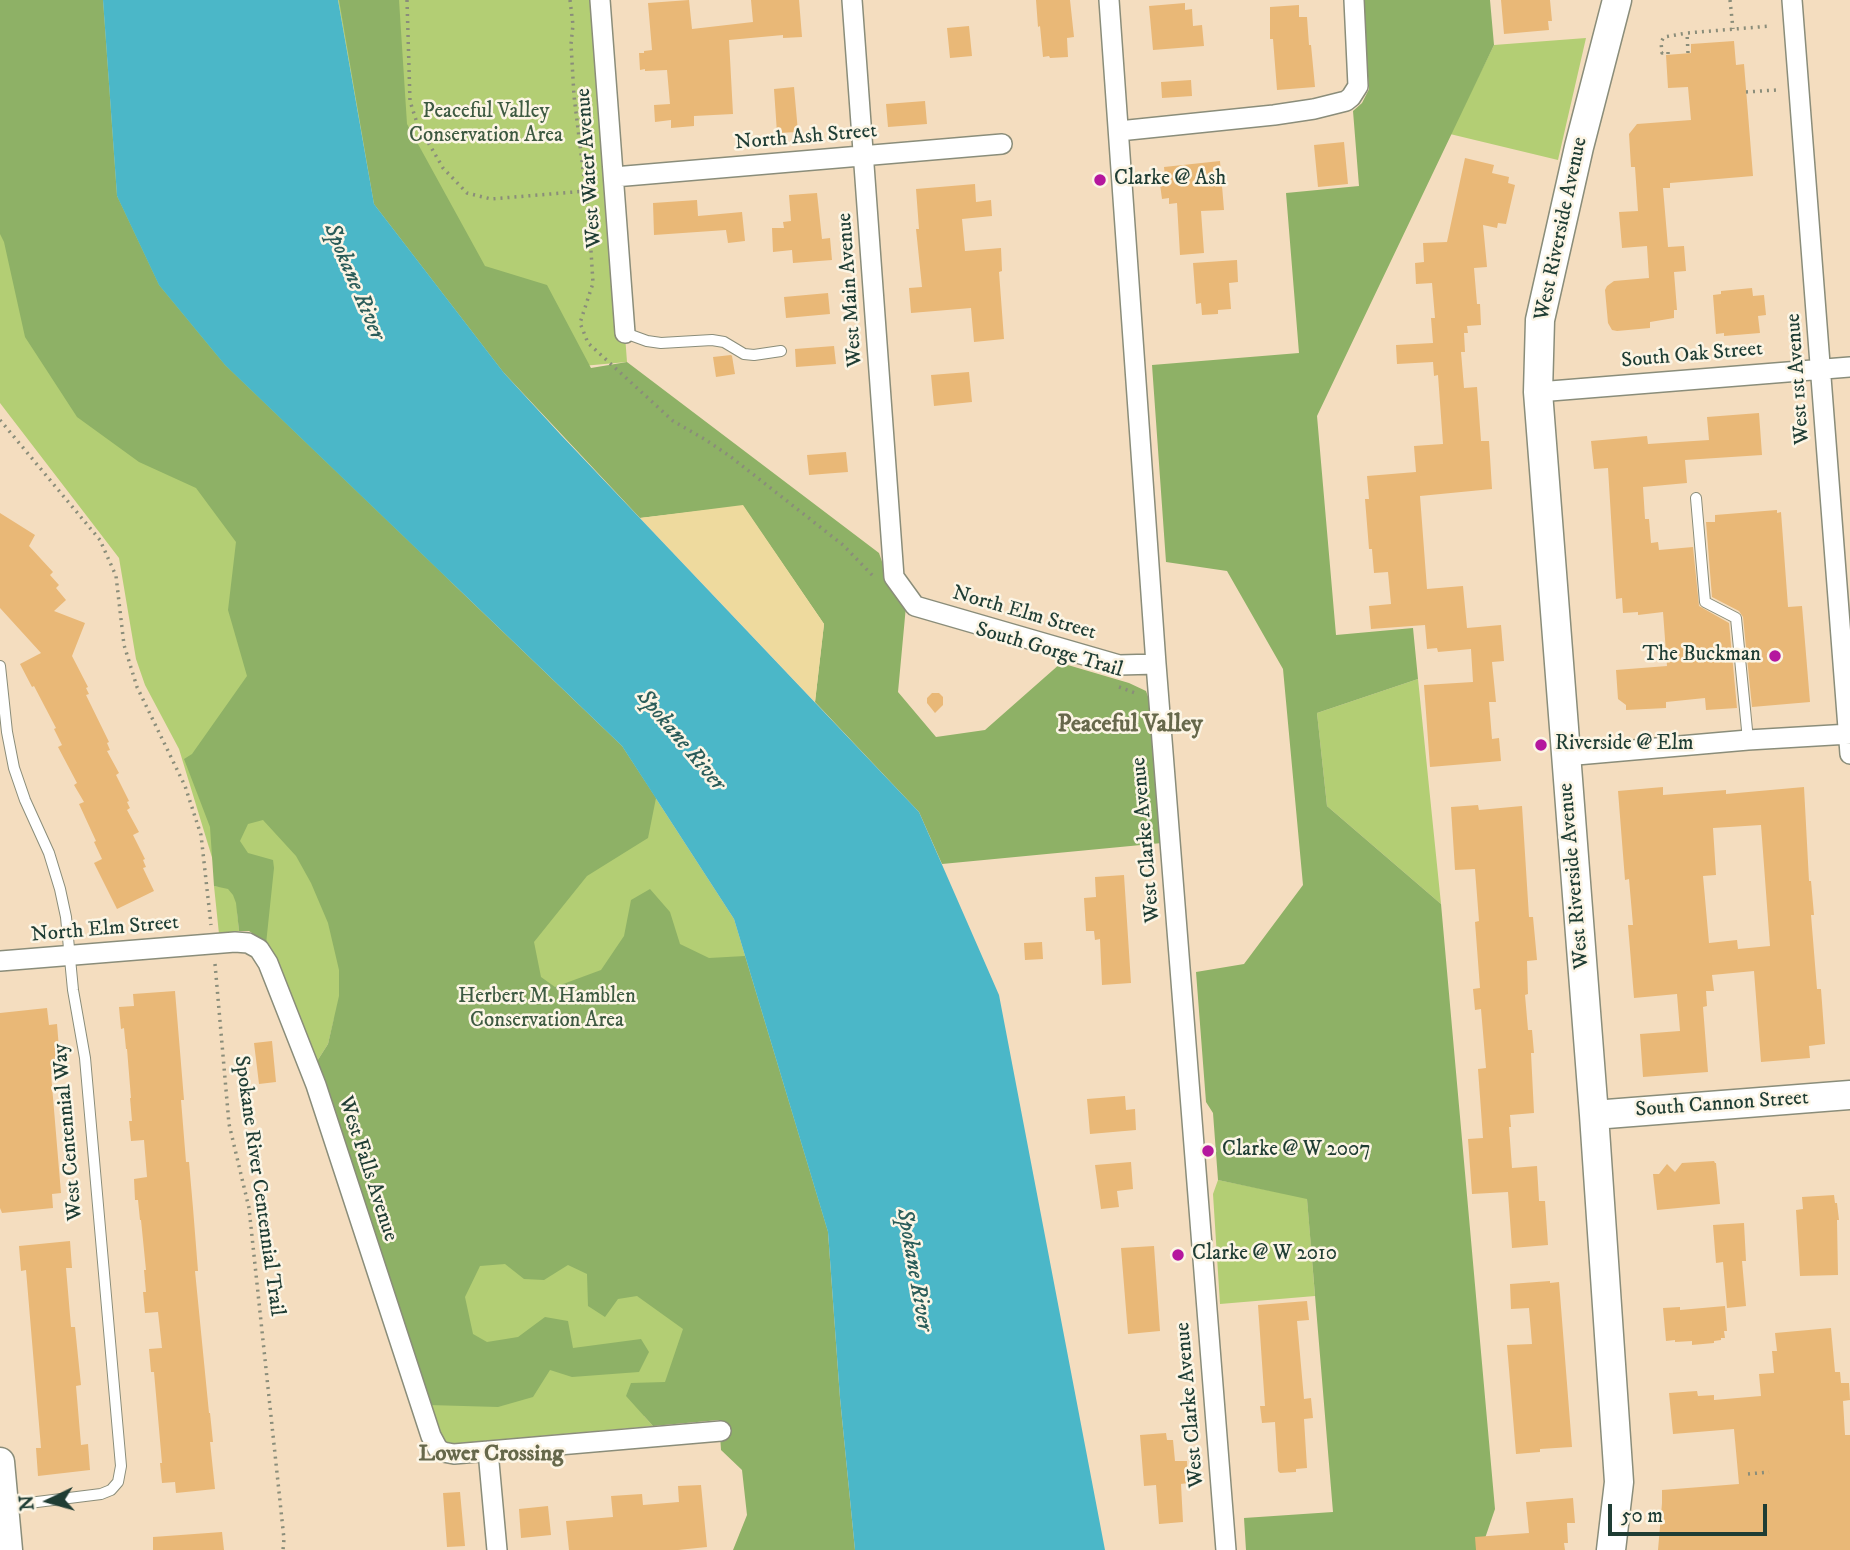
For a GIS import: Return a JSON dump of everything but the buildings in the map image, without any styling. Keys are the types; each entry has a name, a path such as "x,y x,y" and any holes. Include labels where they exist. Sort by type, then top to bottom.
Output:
{"main road":[{"name":"West Riverside Avenue","path":"1611,1550 1619,1482 1594,1115 1538,392 1540,320 1579,147 1617,0"},
{"name":"South Cannon Street","path":"1594,1115 1850,1095"},
{"path":"0,1462 8,1550"}],"street":[{"name":"West Water Avenue","path":"600,0 625,333"},
{"name":"West Main Avenue","path":"852,0 864,155 888,582"},
{"name":"West Clarke Avenue","path":"1109,0 1156,664 1226,1550"},
{"path":"1119,131 1274,116 1339,103 1351,97 1358,86 1359,70 1354,0"},
{"name":"West 1st Avenue","path":"1792,0 1850,754"},
{"name":"North Ash Street","path":"614,177 1002,144"},
{"name":"South Oak Street","path":"1538,392 1850,367"},
{"name":"North Elm Street","path":"888,582 915,606 1119,665 1156,664"},
{"path":"1566,756 1849,734"},
{"name":"North Elm Street","path":"0,961 213,944"},
{"name":"West Falls Avenue","path":"213,944 253,944 263,953 268,963 316,1085 432,1436 441,1451 448,1454 488,1451"},
{"path":"497,1550 488,1451 721,1431"}],"lane":[{"path":"625,333 660,343 712,340 724,342 744,354 781,351"},
{"path":"1696,498 1705,602 1736,618 1748,740"},
{"name":"West Centennial Way","path":"0,666 14,768 54,869 66,917 74,998 86,1058 121,1471 115,1486 102,1494 2,1506"}],"path":[{"path":"407,0 410,101 417,123 443,168 467,194 491,199 586,191"},
{"path":"570,0 574,96 586,191 593,283 580,323 588,343 673,421 731,457 843,545 873,576 888,582"},
{"path":"1730,0 1733,29"},
{"path":"1668,54 1662,52 1661,42 1664,37 1771,26"},
{"path":"1687,33 1688,53"},
{"path":"1746,92 1776,90"},
{"name":"Spokane River Centennial Trail","path":"0,420 100,540 116,576 124,645 136,687 184,786 201,835 229,1124 249,1208 283,1550"},
{"name":"South Gorge Trail","path":"1117,686 1142,695"},
{"path":"1748,1474 1769,1472"}],"green space":[{"name":"Herbert M. Hamblen Conservation Area","path":"0,0 103,0 117,196 464,597 622,746 734,919 828,1232 644,1416 653,1426 444,1443 429,1405 457,1405 334,1019 328,1044 314,1066 266,944 237,910 239,931 219,934 214,886 221,887 179,749 145,685 136,659 119,558 0,403"},
{"name":"Herbert M. Hamblen Conservation Area","path":"0,0 103,0 117,196 159,285 225,365 622,746 656,798 648,838 587,876 534,942 541,977 555,987 601,970 624,936 631,900 650,889 670,912 680,944 709,958 745,956 828,1232 855,1550 733,1550 747,1515 742,1470 721,1450 719,1420 653,1426 626,1396 631,1383 665,1382 683,1329 637,1296 618,1299 605,1317 588,1306 587,1274 568,1265 544,1280 524,1279 505,1264 480,1266 465,1297 473,1334 487,1342 518,1337 545,1317 568,1321 573,1348 641,1339 649,1352 639,1372 572,1377 550,1370 533,1397 498,1407 429,1405 314,1066 328,1044 339,996 339,970 328,923 296,856 263,820 248,824 240,841 248,853 273,860 266,944 249,931 239,931 233,895 228,889 214,886 210,827 184,759 192,754 247,676 228,610 236,542 196,488 139,462 77,417 25,337 0,234"},
{"name":"Peaceful Valley Conservation Area","path":"338,0 600,0 627,362 504,373 374,204"},
{"path":"339,0 399,0 407,124 485,266 547,285 591,368 627,362 879,553 888,579 906,606 898,692 936,737 985,730 1061,663 1129,683 1146,691 1152,708 1162,843 942,864 919,812 815,702 824,624 743,506 640,518 504,373 374,204"},
{"path":"1362,0 1490,0 1494,45 1317,416 1336,635 1413,628 1418,679 1317,713 1327,806 1441,904 1495,1509 1481,1550 1246,1550 1244,1518 1333,1512 1307,1199 1218,1180 1213,1113 1206,1102 1196,972 1244,964 1303,885 1283,669 1227,571 1166,562 1152,365 1299,353 1286,193 1359,186 1353,111 1362,103 1369,89"},
{"path":"1586,38 1558,160 1450,134 1494,45"},
{"path":"1418,679 1441,904 1327,806 1317,713"},
{"path":"1218,1180 1307,1198 1315,1296 1220,1304 1213,1194"}],"sand":[{"path":"743,505 824,624 815,702 640,518"}],"water":[{"name":"Spokane River","path":"103,0 338,0 374,204 504,373 919,812 999,995 1105,1550 855,1550 828,1232 734,919 622,746 225,365 159,285 117,196"}],"place":[{"name":"Clarke @ Ash","path":"1100,180"},
{"name":"The Buckman","path":"1775,656"},
{"name":"Riverside @ Elm","path":"1541,745"},
{"name":"Clarke @ W 2007","path":"1208,1151"},
{"name":"Clarke @ W 2010","path":"1178,1255"}],"district":[{"name":"Peaceful Valley","path":"1130,726"},
{"name":"Lower Crossing","path":"491,1455"}]}
